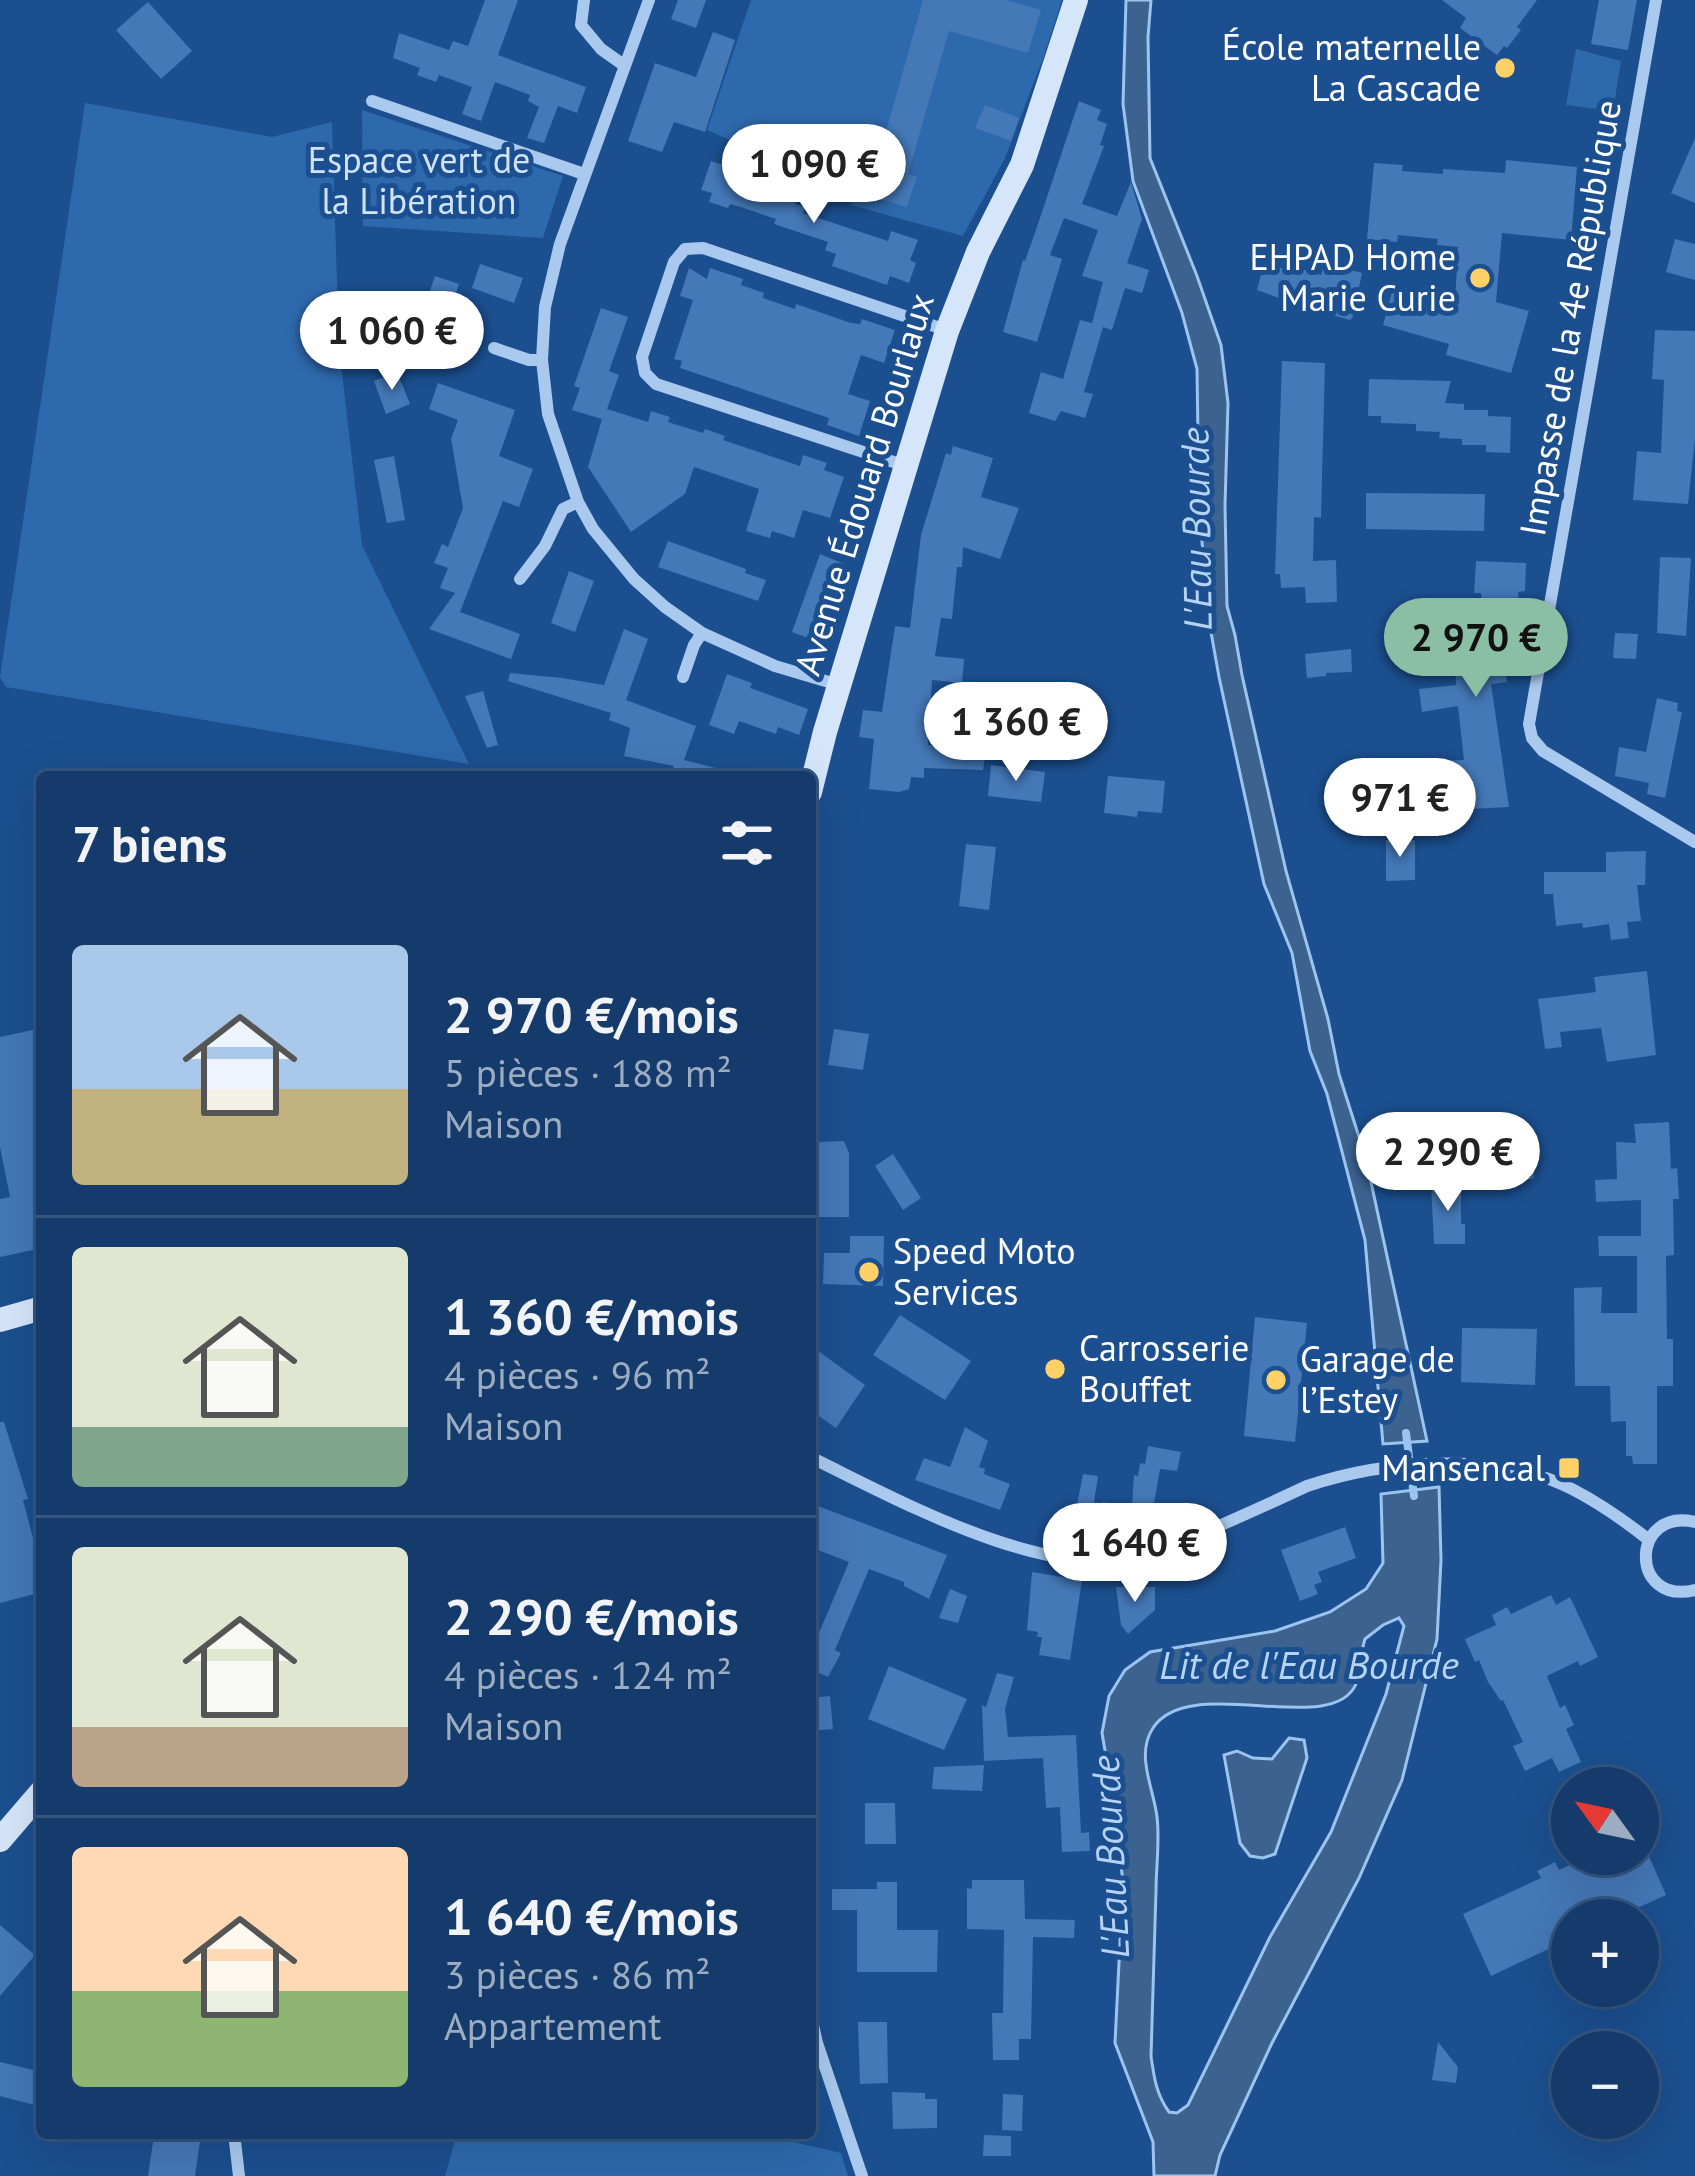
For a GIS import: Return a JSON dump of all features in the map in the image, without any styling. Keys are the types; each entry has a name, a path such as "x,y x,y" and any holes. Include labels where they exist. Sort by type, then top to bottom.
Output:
{"street":[{"path":"584,0 581,25 601,49 625,66"},
{"path":"649,0 560,244 545,307 542,360 548,413 578,502 634,580 702,633 775,666 839,685"},
{"name":"Avenue Édouard Bourlaux","path":"816,771 947,331 978,252 1022,165 1076,0"},
{"name":"Impasse de la 4e République","path":"1656,0 1528,724 1543,751 1695,842"},
{"path":"372,101 584,174"},
{"path":"906,466 656,383 645,373 642,357 674,262 685,249 703,248 947,331"},
{"path":"494,348 542,360"},
{"path":"520,579 545,547 563,509 578,502"},
{"path":"683,677 702,633"},
{"path":"0,1320 36,1310"},
{"path":"816,1459 898,1502 1056,1557 1110,1562 1154,1556 1307,1486 1365,1470 1450,1464 1533,1474 1570,1487 1649,1540"},
{"path":"1695,1522 1664,1524 1649,1540 1646,1551 1646,1563 1658,1584 1679,1594 1695,1590"},
{"path":"0,1840 36,1798"},
{"path":"816,2050 862,2176"},
{"path":"235,2139 239,2176"}],"green space":[{"path":"751,0 1062,0 1005,158 963,236 851,205 855,194 707,130"},
{"path":"1576,49 1621,61 1613,111 1566,105"},
{"path":"85,103 272,137 332,122 339,347 362,545 469,764 6,687 0,677"},
{"name":"Espace vert de la Libération","path":"362,110 563,176 543,238 363,226"},
{"path":"455,2139 780,2139 841,2153 848,2176 445,2176"}],"water":[{"path":"1126,0 1151,0 1150,158 1221,345 1228,403 1227,606 1286,871 1366,1159 1427,1441 1383,1444 1365,1240 1327,1094 1310,1051 1292,953 1264,884 1219,677 1199,508 1197,369 1182,313 1133,181 1123,104"},
{"name":"Lit de l'Eau Bourde","path":"1439,1487 1437,1639 1402,1780 1359,1878 1272,2043 1220,2155 1215,2176 1154,2176 1153,2142 1115,2043 1123,1882 1102,1733 1109,1696 1125,1670 1150,1652 1275,1631 1330,1612 1366,1589 1383,1563 1381,1494","holes":["1399,1618 1404,1626 1386,1694 1331,1832 1270,1937 1188,2105 1177,2113 1169,2112 1158,2092 1151,2056 1158,1835 1146,1761 1148,1738 1171,1712 1197,1705 1319,1706 1342,1699 1356,1684 1365,1639"]},
{"path":"1289,1738 1304,1740 1307,1758 1275,1854 1250,1856 1240,1843 1224,1755 1237,1751 1272,1759"}],"building":[{"path":"485,0 518,0 498,55 586,87 577,113 558,106 544,143 527,138 539,107 528,101 530,95 495,82 481,121 462,114 472,87 439,75 436,82 417,75 420,68 393,58 399,33 449,50 453,41 468,46"},
{"path":"678,0 706,0 696,28 671,19"},
{"path":"923,0 1006,0 1041,10 1028,53 949,31 908,174 917,177 907,207 868,196"},
{"name":"École maternelle La Cascade","path":"1442,0 1537,0 1517,27 1521,30 1497,55 1460,28 1466,18"},
{"path":"1599,0 1637,0 1628,50 1591,44"},
{"path":"148,2 192,51 161,79 116,30"},
{"path":"713,32 735,40 705,132 674,122 662,152 628,141 655,63 696,77"},
{"path":"1079,101 1101,110 1097,120 1107,124 1100,145 1104,146 1082,204 1117,216 1131,182 1142,219 1127,263 1149,270 1142,293 1125,288 1112,330 1103,327 1084,392 1093,394 1085,418 1061,411 1055,421 1029,413 1041,372 1063,379 1080,320 1092,323 1103,282 1082,276 1098,230 1064,218 1050,255 1062,259 1037,342 1003,332"},
{"path":"985,105 1019,118 1011,141 975,128"},
{"path":"1695,138 1695,203 1671,193"},
{"path":"735,158 750,163 750,183 796,199 795,204 805,207 803,213 888,241 891,231 918,240 910,260 916,263 909,283 890,276 887,285 832,266 836,254 825,250 828,242 741,207 709,202 712,193 701,190 711,161 732,168"},
{"name":"EHPAD Home Marie Curie","path":"1506,160 1577,167 1571,240 1502,233 1496,302 1529,311 1511,373 1446,355 1449,344 1383,325 1394,285 1455,302 1458,247 1437,245 1438,239 1398,235 1397,242 1367,239 1374,163 1403,165 1402,171 1505,173"},
{"path":"1675,239 1695,244 1695,280 1666,272"},
{"path":"1264,263 1321,275 1323,268 1333,271 1335,266 1362,273 1353,317 1313,310 1257,290"},
{"path":"480,264 523,278 514,303 472,288"},
{"path":"689,268 707,279 710,268 743,279 741,285 764,293 763,298 795,309 796,304 851,323 860,324 862,319 895,330 884,363 861,355 848,394 870,401 859,436 827,425 829,418 680,368 682,361 674,359 693,300 680,296"},
{"path":"435,276 459,284 434,362 408,353"},
{"path":"601,308 628,317 609,371 619,375 607,409 648,422 651,411 670,417 668,422 703,433 705,429 725,436 723,440 800,466 803,455 827,463 824,470 844,477 830,518 803,510 794,538 772,531 770,538 746,531 759,489 694,467 685,494 631,532 588,467 602,419 572,410 580,388 574,386"},
{"path":"1655,330 1695,331 1695,439 1688,504 1633,500 1637,451 1661,453 1664,380 1652,379"},
{"path":"1282,361 1325,363 1321,518 1314,517 1313,561 1336,560 1337,602 1306,603 1305,587 1281,588 1280,574 1275,574"},
{"path":"397,372 410,404 386,414 374,381"},
{"path":"1369,379 1451,381 1445,403 1464,404 1464,410 1488,410 1488,416 1511,417 1510,453 1486,452 1486,445 1462,445 1462,439 1439,438 1440,432 1416,431 1416,424 1381,423 1381,416 1368,416"},
{"path":"438,383 515,410 499,456 533,469 519,507 503,501 460,612 520,634 511,659 429,629 455,593 440,588 448,568 434,563 442,544 448,547 463,508 451,439 458,420 429,409"},
{"path":"953,446 993,458 981,497 1019,508 1000,559 963,547 952,619 941,618 935,656 964,659 962,683 932,680 928,745 986,751 983,770 924,768 924,778 911,777 909,789 869,789 874,739 859,737 863,710 882,712 895,626 910,628 921,535 946,453 951,455"},
{"path":"394,456 405,520 387,523 374,460"},
{"path":"1366,493 1485,494 1484,531 1366,529"},
{"path":"668,541 766,580 758,601 658,567"},
{"path":"820,554 844,564 816,641 792,632"},
{"path":"1660,557 1691,558 1686,636 1657,633"},
{"path":"1476,561 1526,563 1525,591 1518,592 1524,642 1510,644 1510,655 1503,656 1507,682 1491,684 1509,807 1430,811 1429,785 1404,786 1403,763 1464,760 1458,706 1422,712 1419,689 1456,685 1459,637 1486,635 1481,593 1474,593"},
{"path":"569,571 594,581 575,632 551,623"},
{"path":"624,629 648,639 626,700 696,726 684,760 727,771 672,771 674,766 624,756 630,728 609,720 611,713 508,681 510,673 604,685"},
{"path":"1615,633 1638,634 1636,659 1613,658"},
{"path":"1351,649 1352,672 1307,678 1305,654"},
{"path":"727,674 752,683 750,688 808,709 799,735 778,727 776,734 739,721 734,734 709,725"},
{"path":"483,691 498,745 487,748 465,696"},
{"path":"1657,698 1678,703 1677,711 1682,712 1665,798 1647,794 1649,783 1615,776 1619,747 1646,752"},
{"path":"991,765 1045,772 1041,802 988,796"},
{"path":"1108,776 1165,781 1162,813 1138,811 1137,817 1104,813"},
{"path":"1386,840 1415,840 1415,880 1386,881"},
{"path":"966,844 996,847 989,910 959,906"},
{"path":"1646,851 1645,885 1637,885 1641,921 1627,922 1629,938 1611,940 1609,924 1556,926 1553,894 1544,894 1544,872 1606,872 1606,852"},
{"path":"1647,971 1656,1055 1607,1062 1601,1028 1560,1032 1562,1047 1545,1049 1538,999 1596,992 1594,977"},
{"path":"36,1029 36,1249 0,1257 0,1199 10,1197 0,1147 0,1037"},
{"path":"834,1029 869,1034 863,1070 828,1065"},
{"path":"1669,1122 1671,1169 1677,1168 1679,1199 1673,1199 1674,1255 1666,1256 1673,1386 1657,1386 1657,1464 1633,1464 1632,1456 1626,1456 1626,1421 1611,1422 1610,1386 1575,1386 1574,1288 1602,1287 1601,1313 1637,1313 1637,1256 1599,1256 1598,1236 1641,1236 1641,1200 1596,1202 1595,1180 1617,1179 1616,1142 1636,1143 1634,1124"},
{"path":"1532,1129 1534,1179 1503,1180 1500,1130"},
{"path":"844,1141 849,1153 849,1217 816,1217 816,1142"},
{"path":"893,1154 921,1198 903,1210 875,1166"},
{"path":"1461,1183 1465,1244 1434,1244 1431,1185"},
{"path":"850,1236 884,1236 883,1286 823,1284 824,1253 850,1253"},
{"path":"900,1315 971,1361 945,1400 873,1355"},
{"path":"1255,1317 1307,1323 1295,1442 1244,1436"},
{"path":"1462,1328 1537,1329 1535,1385 1461,1382"},
{"path":"816,1349 865,1385 836,1428 816,1414"},
{"path":"0,1422 4,1422 28,1499 23,1500 36,1546 36,1594 0,1603"},
{"path":"965,1427 988,1441 979,1467 985,1469 984,1474 1010,1484 1000,1510 915,1480 924,1458 950,1467"},
{"path":"1148,1446 1181,1452 1177,1471 1160,1469 1147,1545 1108,1541 1102,1502 1132,1506 1134,1475 1138,1476 1140,1463 1145,1464"},
{"path":"1083,1474 1098,1476 1088,1542 1061,1538 1066,1513 1075,1515"},
{"path":"816,1505 947,1555 929,1599 904,1582 869,1569 835,1650 841,1653 828,1677 816,1672 816,1640 849,1562 816,1549"},
{"path":"1345,1527 1356,1558 1318,1572 1322,1582 1314,1585 1318,1594 1300,1601 1281,1550"},
{"path":"1032,1572 1082,1580 1070,1660 1039,1655 1042,1637 1027,1630"},
{"path":"1116,1587 1155,1587 1155,1610 1128,1634 1121,1625"},
{"path":"950,1589 967,1596 958,1623 939,1618"},
{"path":"1551,1595 1556,1605 1570,1597 1598,1657 1547,1676 1560,1708 1565,1705 1574,1725 1566,1729 1581,1762 1570,1767 1556,1767 1552,1758 1525,1771 1513,1746 1523,1742 1465,1639 1496,1625 1492,1615 1507,1607 1511,1614"},
{"path":"889,1666 967,1699 944,1750 868,1719"},
{"path":"997,1673 1014,1677 1005,1709 1008,1737 1076,1735 1081,1833 1089,1832 1090,1851 1062,1852 1060,1807 1046,1808 1043,1758 984,1761 982,1705 986,1707"},
{"path":"830,1696 833,1729 816,1730 816,1697"},
{"path":"984,1765 982,1791 932,1789 934,1767"},
{"path":"865,1803 895,1803 896,1844 865,1844"},
{"path":"1551,1864 1551,1875 1657,1875 1666,1895 1657,1899 1551,1899 1551,1948 1491,1976 1463,1914 1541,1878 1537,1871"},
{"path":"972,1880 1024,1880 1025,1919 1075,1920 1074,1938 1033,1937 1031,2039 1019,2039 1019,2060 993,2060 992,2013 1003,2013 1004,1930 967,1929 967,1888 972,1889"},
{"path":"877,1882 897,1882 897,1930 938,1930 937,1972 857,1972 857,1910 832,1910 832,1889 877,1889"},
{"path":"0,1925 35,1955 0,1996"},
{"path":"858,2022 887,2022 888,2083 860,2084"},
{"path":"1438,2042 1458,2067 1456,2083 1432,2080"},
{"path":"0,2062 36,2071 36,2105 0,2096"},
{"path":"892,2092 925,2093 925,2099 937,2099 937,2128 893,2129"},
{"path":"1003,2094 1023,2095 1022,2131 1002,2130"},
{"path":"984,2135 1011,2136 1011,2156 983,2156"},
{"path":"153,2139 200,2141 195,2176 148,2176"}],"waterway":[{"name":"L'Eau Bourde","path":"1406,1433 1414,1496"}],"place":[{"name":"École maternelle La Cascade","path":"1505,68"},
{"name":"EHPAD Home Marie Curie","path":"1480,278"},
{"name":"Speed Moto Services","path":"869,1272"},
{"name":"Carrosserie Bouffet","path":"1055,1369"},
{"name":"Garage de l’Estey","path":"1276,1380"},
{"name":"Mansencal","path":"1569,1468"}]}
